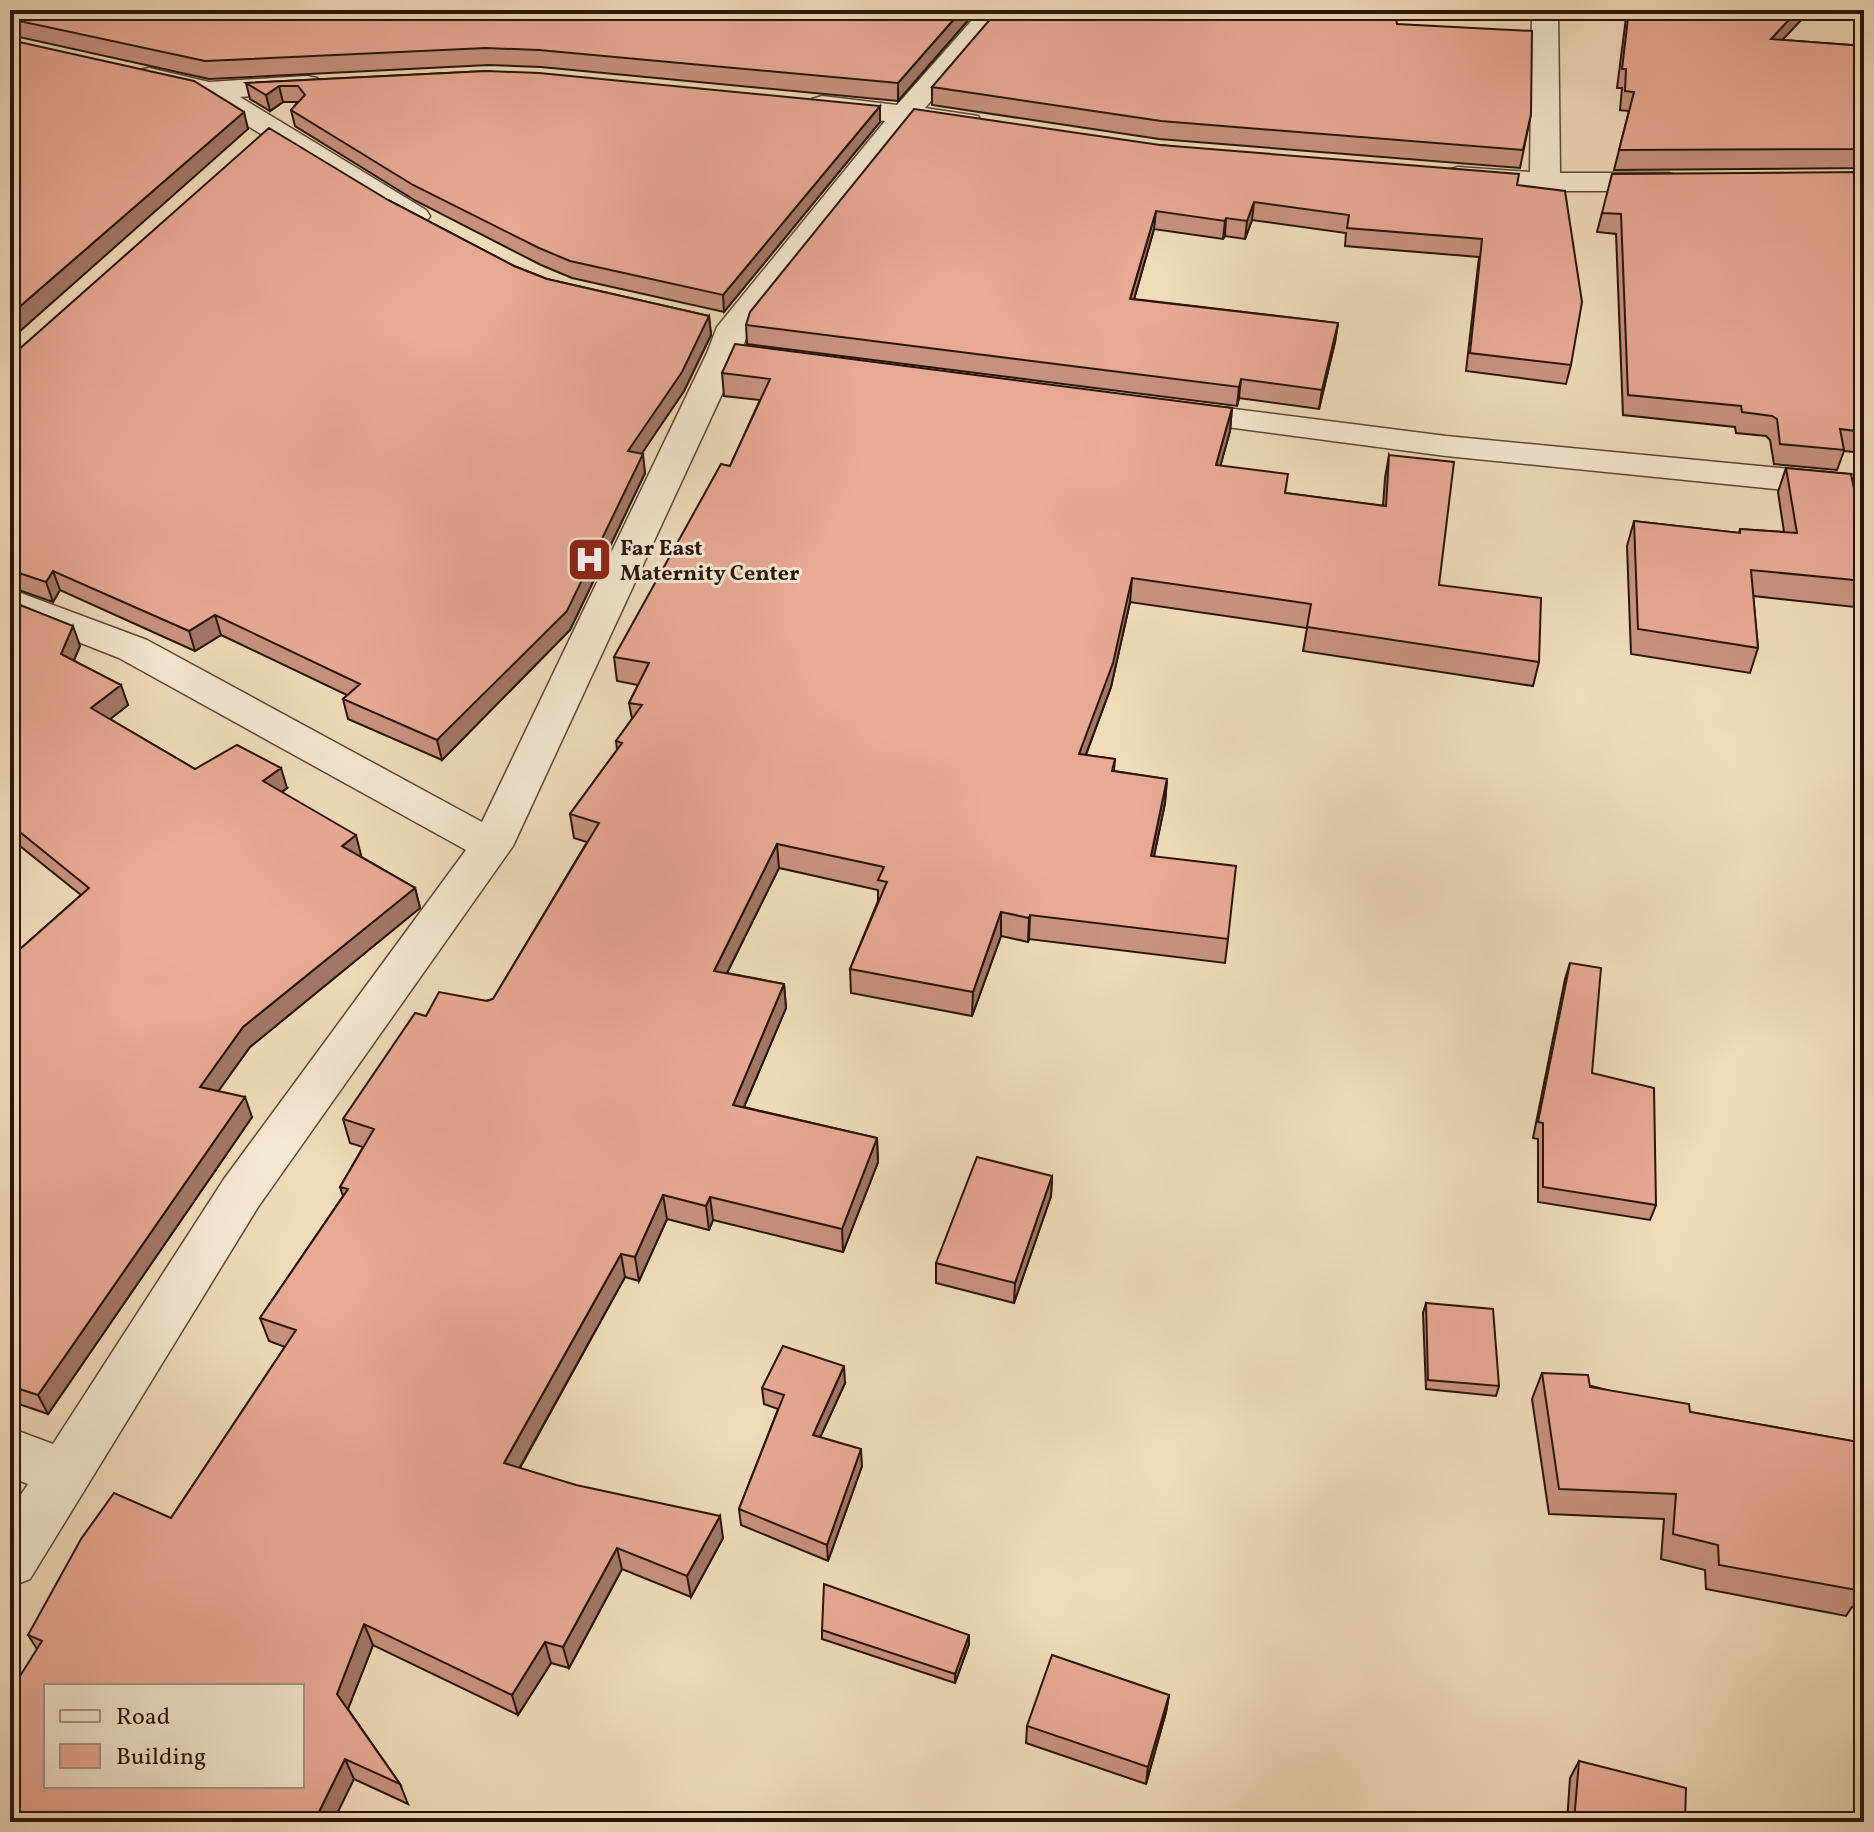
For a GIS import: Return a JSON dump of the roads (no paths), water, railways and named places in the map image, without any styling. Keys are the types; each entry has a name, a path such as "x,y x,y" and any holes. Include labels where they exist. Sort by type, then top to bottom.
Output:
{"street":[{"path":"10,1561 241,1193 492,846 729,339 906,113 995,10"},
{"path":"1545,10 1545,182"},
{"path":"117,69 209,90 327,83 246,149"},
{"path":"209,90 443,232"},
{"path":"795,102 906,113 995,127"},
{"path":"1437,174 1545,182 1705,181"},
{"path":"1132,406 1446,446 1864,487"},
{"path":"10,601 133,649 492,846"},
{"path":"10,1452 66,1474"}],"place":[{"name":"Far East Maternity Center","path":"589,560"}]}
